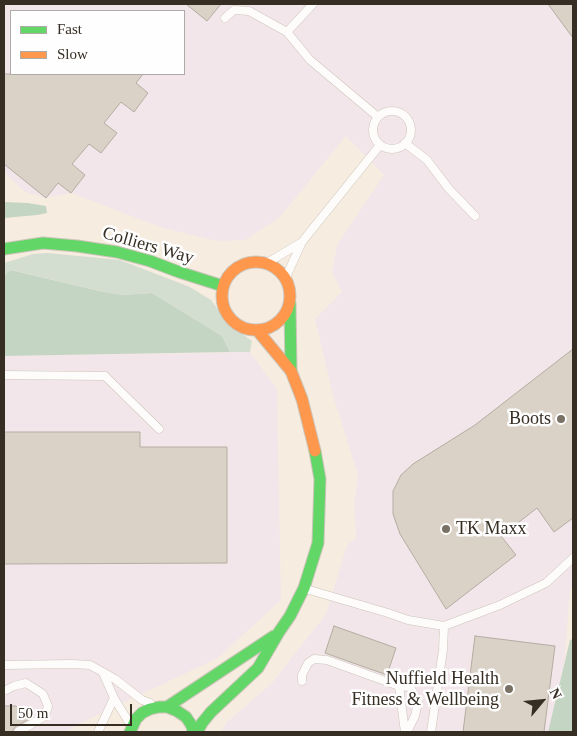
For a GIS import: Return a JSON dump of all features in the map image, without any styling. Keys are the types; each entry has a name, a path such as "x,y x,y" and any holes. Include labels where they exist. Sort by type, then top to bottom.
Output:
{"street":[{"name":"Colliers Way","path":"4,249 43,243 117,252 150,261 223,286"},
{"path":"290,303 286,314 278,322 268,328 247,329 229,317 224,308 223,286 235,268 245,263 256,261 267,263 278,269 286,278 291,294 291,371"},
{"path":"163,707 177,711 186,717 195,732 211,712 258,668 278,632 290,616 304,588 318,543 320,480 315,448 302,399 291,371 257,330"},
{"path":"131,730 136,719 142,713 150,709 163,707 278,632"}],"lane":[{"path":"287,32 313,4"},
{"path":"225,18 234,10 249,11 287,32 310,60 378,117"},
{"path":"394,111 405,116 410,127 410,133 405,143 395,148 380,145 376,140 373,128 374,122 378,117 394,111"},
{"path":"405,143 426,160 448,189 475,216"},
{"path":"286,278 302,242 380,145"},
{"path":"267,263 302,242"},
{"path":"4,375 105,376 159,429"},
{"path":"304,588 408,620 444,626 500,605 546,583 573,558"},
{"path":"431,732 443,650 444,626"},
{"path":"302,681 302,675 308,663 314,659 327,660 400,686 410,687 418,702 415,716 406,732"},
{"path":"4,666 90,665 115,679 142,700 163,707"},
{"path":"103,673 131,730"},
{"path":"4,691 26,683 43,694 48,706 45,716 18,732"},
{"path":"400,686 406,732"},
{"path":"98,732 114,698"}],"shaded area":[{"path":"4,4 573,4 573,587 570,590 559,732 221,732 227,722 271,684 326,614 347,545 356,538 354,504 358,475 333,395 315,319 342,292 332,272 337,245 384,175 346,136 280,217 245,240 217,241 163,228 71,193 46,198 25,192 4,172"},
{"path":"250,352 277,389 281,600 218,658 76,725 67,732 4,732 4,356"}],"green space":[{"path":"4,202 46,206 47,213 4,218"},
{"path":"48,253 120,260 190,287 211,300 230,325 252,341 250,352 230,352 222,336 152,293 123,295 12,270 4,276 4,263 33,254"},
{"path":"11,270 123,295 152,293 222,336 230,352 4,356 4,276"},
{"path":"573,639 573,732 548,732 570,640"}],"building":[{"path":"186,4 221,4 207,21"},
{"path":"548,4 573,4 573,38"},
{"path":"4,74 142,75 136,83 148,93 134,112 121,102 104,123 117,133 101,153 89,144 72,164 85,175 71,193 58,183 46,198 4,164"},
{"path":"573,349 573,518 554,532 537,508 501,536 516,555 446,609 400,534 393,514 393,491 401,475 413,464 475,425"},
{"path":"4,432 140,432 140,447 227,447 227,563 4,564"},
{"path":"334,626 396,648 387,675 325,653"},
{"name":"Nuffield Health Fitness & Wellbeing","path":"475,636 555,646 544,732 463,732"},
{"path":"4,706 16,706 29,719 15,727 12,732 4,732"}],"traffic: fast":[{"path":"4,249 43,243 117,252 150,261 223,286"},
{"path":"290,303 291,371"},
{"path":"197,732 211,712 258,668 290,616 304,588 318,543 320,479 315,451"},
{"path":"167,707 274,636"},
{"path":"130,732 136,719 142,713 159,707 167,707 186,717 192,726 193,732"}],"traffic: slow":[{"path":"249,262 263,262 275,267 285,277 290,289 290,296 290,303 285,315 275,325 263,330 249,330 237,325 227,315 222,303 222,289 227,277 237,267 249,262"},
{"path":"257,330 291,371 302,399 315,451"}],"place":[{"name":"Boots","path":"561,419"},
{"name":"TK Maxx","path":"446,529"},
{"name":"Nuffield Health Fitness & Wellbeing","path":"509,689"}]}
